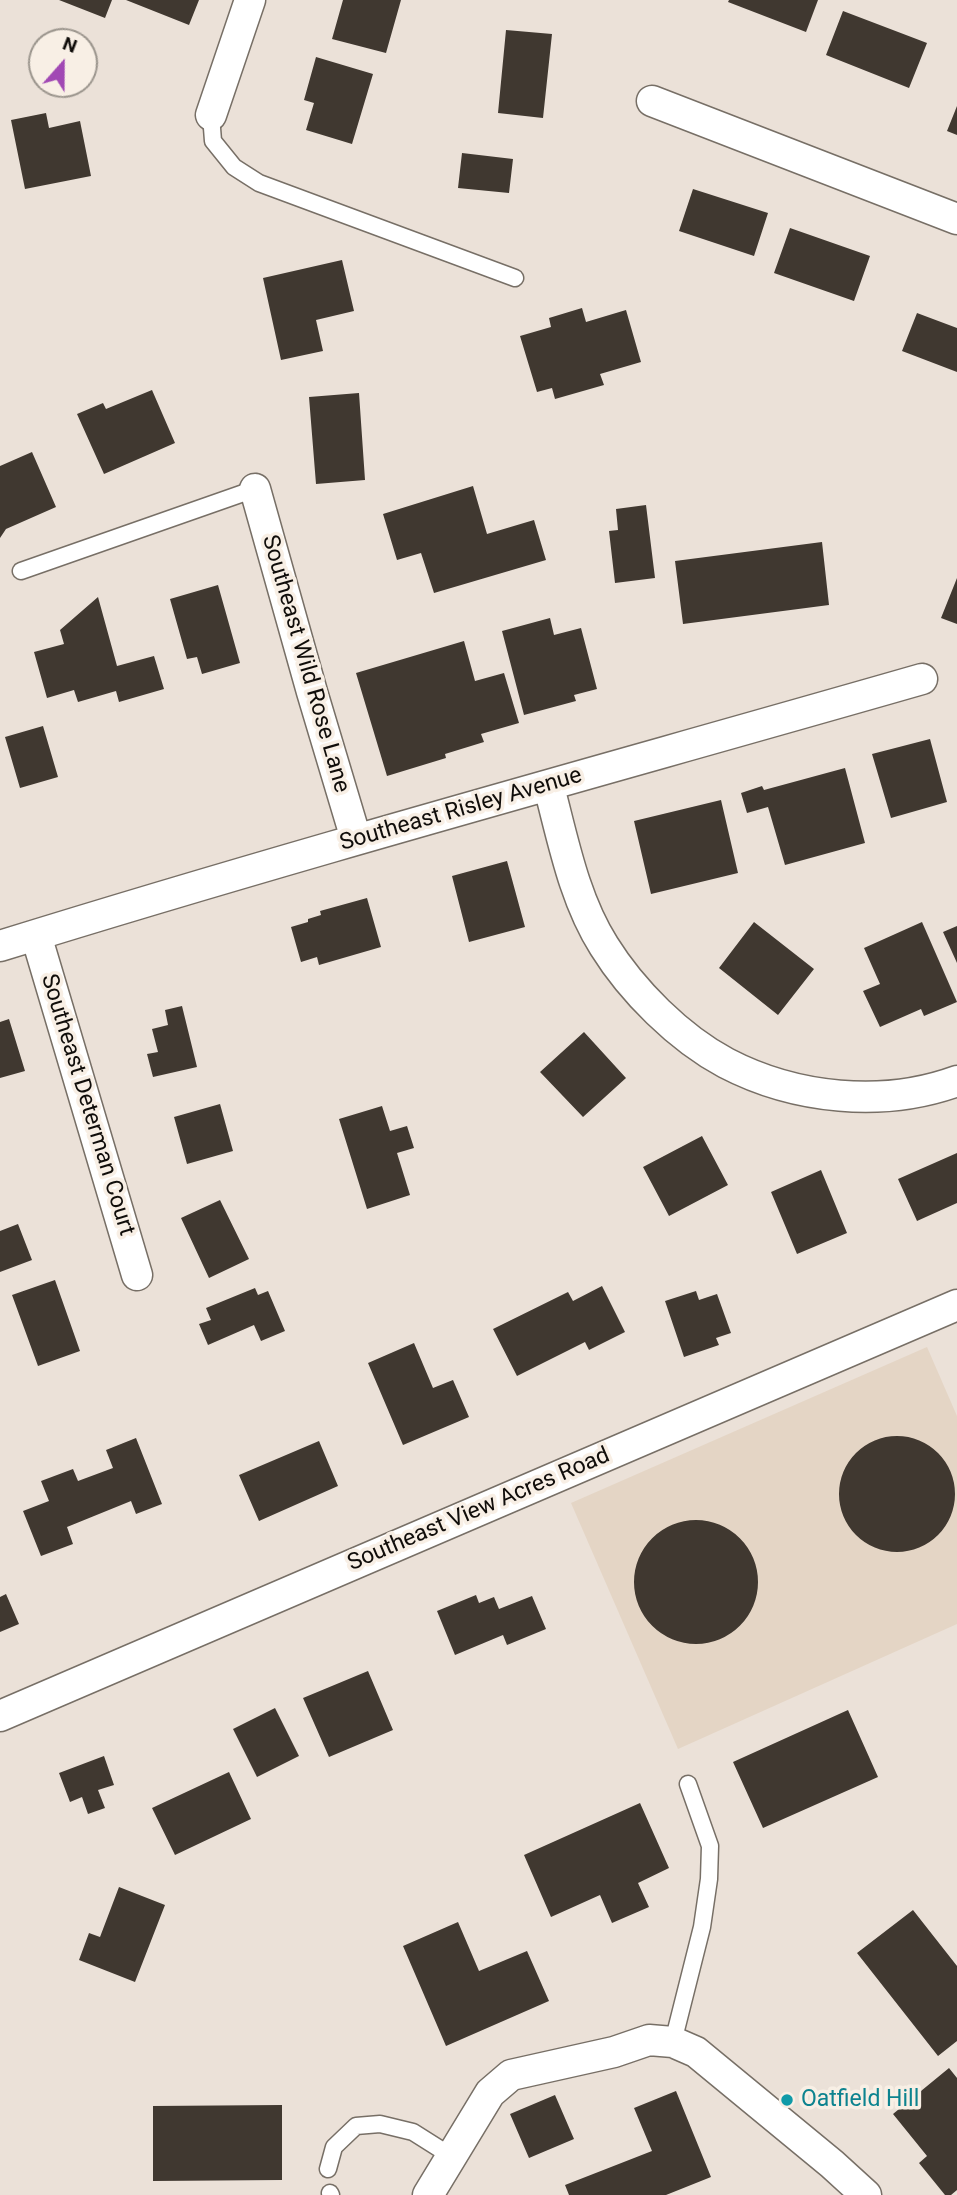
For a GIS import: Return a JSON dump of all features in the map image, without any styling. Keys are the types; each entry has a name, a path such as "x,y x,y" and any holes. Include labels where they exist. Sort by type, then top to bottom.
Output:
{"street":[{"path":"211,115 250,0"},
{"path":"652,102 957,219"},
{"name":"Southeast Wild Rose Lane","path":"255,489 356,839"},
{"name":"Southeast Risley Avenue","path":"0,946 356,839 549,787 922,679"},
{"path":"549,787 571,867 603,945 626,977 677,1030 725,1063 776,1084 844,1098 892,1096 957,1082"},
{"name":"Southeast Determan Court","path":"36,935 138,1275"},
{"name":"Southeast View Acres Road","path":"0,1716 957,1305"},
{"path":"428,2195 490,2093 510,2075 614,2052 649,2040 673,2042 696,2052 866,2195"}],"lane":[{"path":"211,115 213,141 234,167 259,183 515,278"},
{"path":"20,571 255,489"},
{"path":"673,2042 702,1927 709,1879 710,1846 688,1784"},
{"path":"328,2169 334,2147 356,2126 380,2124 413,2132 451,2156"}],"shaded area":[{"path":"927,1347 957,1416 957,1624 678,1749 571,1503"}],"building":[{"path":"59,0 112,0 105,18"},
{"path":"126,0 199,0 189,25"},
{"path":"343,0 401,0 386,53 332,39"},
{"path":"818,0 806,32 728,2"},
{"path":"843,11 927,43 909,88 826,55"},
{"path":"506,30 552,34 543,118 498,113"},
{"path":"316,57 373,74 352,144 306,130 314,103 304,100"},
{"path":"957,106 957,135 947,131"},
{"path":"46,113 49,128 80,121 91,176 25,189 11,120"},
{"path":"462,153 513,159 509,193 458,188"},
{"path":"693,189 768,213 754,256 679,231"},
{"path":"790,228 870,256 854,301 774,273"},
{"path":"342,260 354,311 316,320 323,351 281,360 263,278"},
{"path":"582,308 586,322 626,310 641,362 600,374 604,385 555,399 552,388 537,392 520,336 551,327 549,318"},
{"path":"917,313 957,328 957,372 902,351"},
{"path":"152,390 175,443 104,474 77,414 103,403 106,409"},
{"path":"359,393 365,480 316,484 309,397"},
{"path":"32,452 56,507 6,529 0,538 0,466"},
{"path":"473,486 487,534 534,520 546,560 434,593 421,553 397,560 383,514"},
{"path":"646,505 655,578 615,583 609,531 618,530 616,509"},
{"path":"822,542 829,605 683,624 675,561"},
{"path":"957,578 957,624 941,618"},
{"path":"218,585 240,663 202,674 197,657 187,659 170,599"},
{"path":"98,597 117,666 154,656 164,689 119,702 116,691 78,702 74,690 47,698 34,652 64,644 60,630"},
{"path":"550,618 554,635 581,628 597,689 574,695 576,701 524,715 502,631"},
{"path":"464,641 475,681 504,673 519,723 481,734 484,742 445,754 446,758 387,776 356,673"},
{"path":"43,726 58,777 20,788 5,737"},
{"path":"930,739 947,802 891,818 872,754"},
{"path":"845,768 865,843 785,865 768,807 747,813 741,793 762,786 764,790"},
{"path":"721,800 738,873 651,894 634,821"},
{"path":"507,861 525,927 469,942 452,876"},
{"path":"367,898 381,947 319,965 317,957 301,962 291,927 321,915 320,911"},
{"path":"754,922 814,969 778,1015 719,968"},
{"path":"922,922 957,1002 924,1016 921,1009 880,1027 863,991 880,984 864,948"},
{"path":"957,926 957,963 943,932"},
{"path":"182,1006 197,1067 153,1077 147,1054 158,1052 152,1029 168,1025 165,1010"},
{"path":"9,1019 25,1071 0,1078 0,1022"},
{"path":"584,1032 626,1078 583,1117 540,1072"},
{"path":"220,1104 233,1151 187,1164 174,1117"},
{"path":"382,1106 390,1131 407,1126 414,1148 397,1153 410,1195 367,1209 339,1119"},
{"path":"702,1136 728,1185 669,1216 643,1167"},
{"path":"957,1153 957,1203 917,1221 898,1179"},
{"path":"821,1170 847,1233 797,1254 771,1192"},
{"path":"220,1200 249,1259 209,1278 181,1218"},
{"path":"18,1224 32,1260 0,1272 0,1231"},
{"path":"55,1280 80,1351 38,1366 12,1295"},
{"path":"602,1286 625,1332 589,1350 585,1342 517,1376 493,1329 568,1292 573,1301"},
{"path":"255,1288 258,1295 268,1291 285,1331 261,1341 254,1325 208,1345 199,1324 211,1320 206,1308"},
{"path":"696,1291 699,1300 717,1294 731,1333 716,1338 719,1345 684,1357 665,1301"},
{"path":"414,1343 433,1388 453,1380 469,1417 403,1445 368,1363"},
{"path":"897,1436 919,1440 938,1453 951,1472 955,1494 951,1516 938,1535 919,1548 897,1552 875,1548 856,1535 843,1516 839,1494 843,1472 856,1453 875,1440"},
{"path":"136,1438 162,1504 136,1514 131,1501 67,1527 73,1544 41,1556 23,1511 49,1501 41,1481 73,1469 78,1481 113,1468 106,1450"},
{"path":"319,1441 338,1486 259,1521 239,1475"},
{"path":"696,1520 720,1525 739,1539 753,1558 758,1582 753,1606 739,1625 720,1639 696,1644 672,1639 653,1625 639,1606 634,1582 639,1558 653,1539 672,1525"},
{"path":"6,1594 19,1624 0,1632 0,1597"},
{"path":"476,1595 479,1603 494,1597 499,1609 532,1596 546,1629 507,1645 503,1635 455,1655 437,1611"},
{"path":"368,1671 393,1730 329,1757 303,1698"},
{"path":"275,1708 299,1756 257,1777 233,1729"},
{"path":"848,1710 878,1777 763,1828 733,1762"},
{"path":"104,1756 114,1785 98,1790 105,1808 88,1814 82,1797 70,1802 59,1773"},
{"path":"229,1772 251,1819 175,1855 152,1808"},
{"path":"640,1803 669,1868 638,1883 649,1907 612,1923 600,1895 551,1917 524,1855"},
{"path":"119,1887 165,1905 135,1982 79,1960 89,1933 100,1937"},
{"path":"913,1910 957,1966 957,2041 938,2056 857,1953"},
{"path":"458,1922 479,1971 527,1951 549,2001 446,2046 403,1946"},
{"path":"949,2068 957,2078 957,2190 951,2195 945,2195 919,2163 927,2156 893,2114"},
{"path":"676,2091 711,2177 666,2195 569,2195 565,2185 652,2151 634,2108"},
{"path":"555,2095 574,2139 529,2158 510,2114"},
{"path":"282,2105 282,2180 153,2181 153,2106"}],"place":[{"name":"Oatfield Hill","path":"787,2100"}]}
